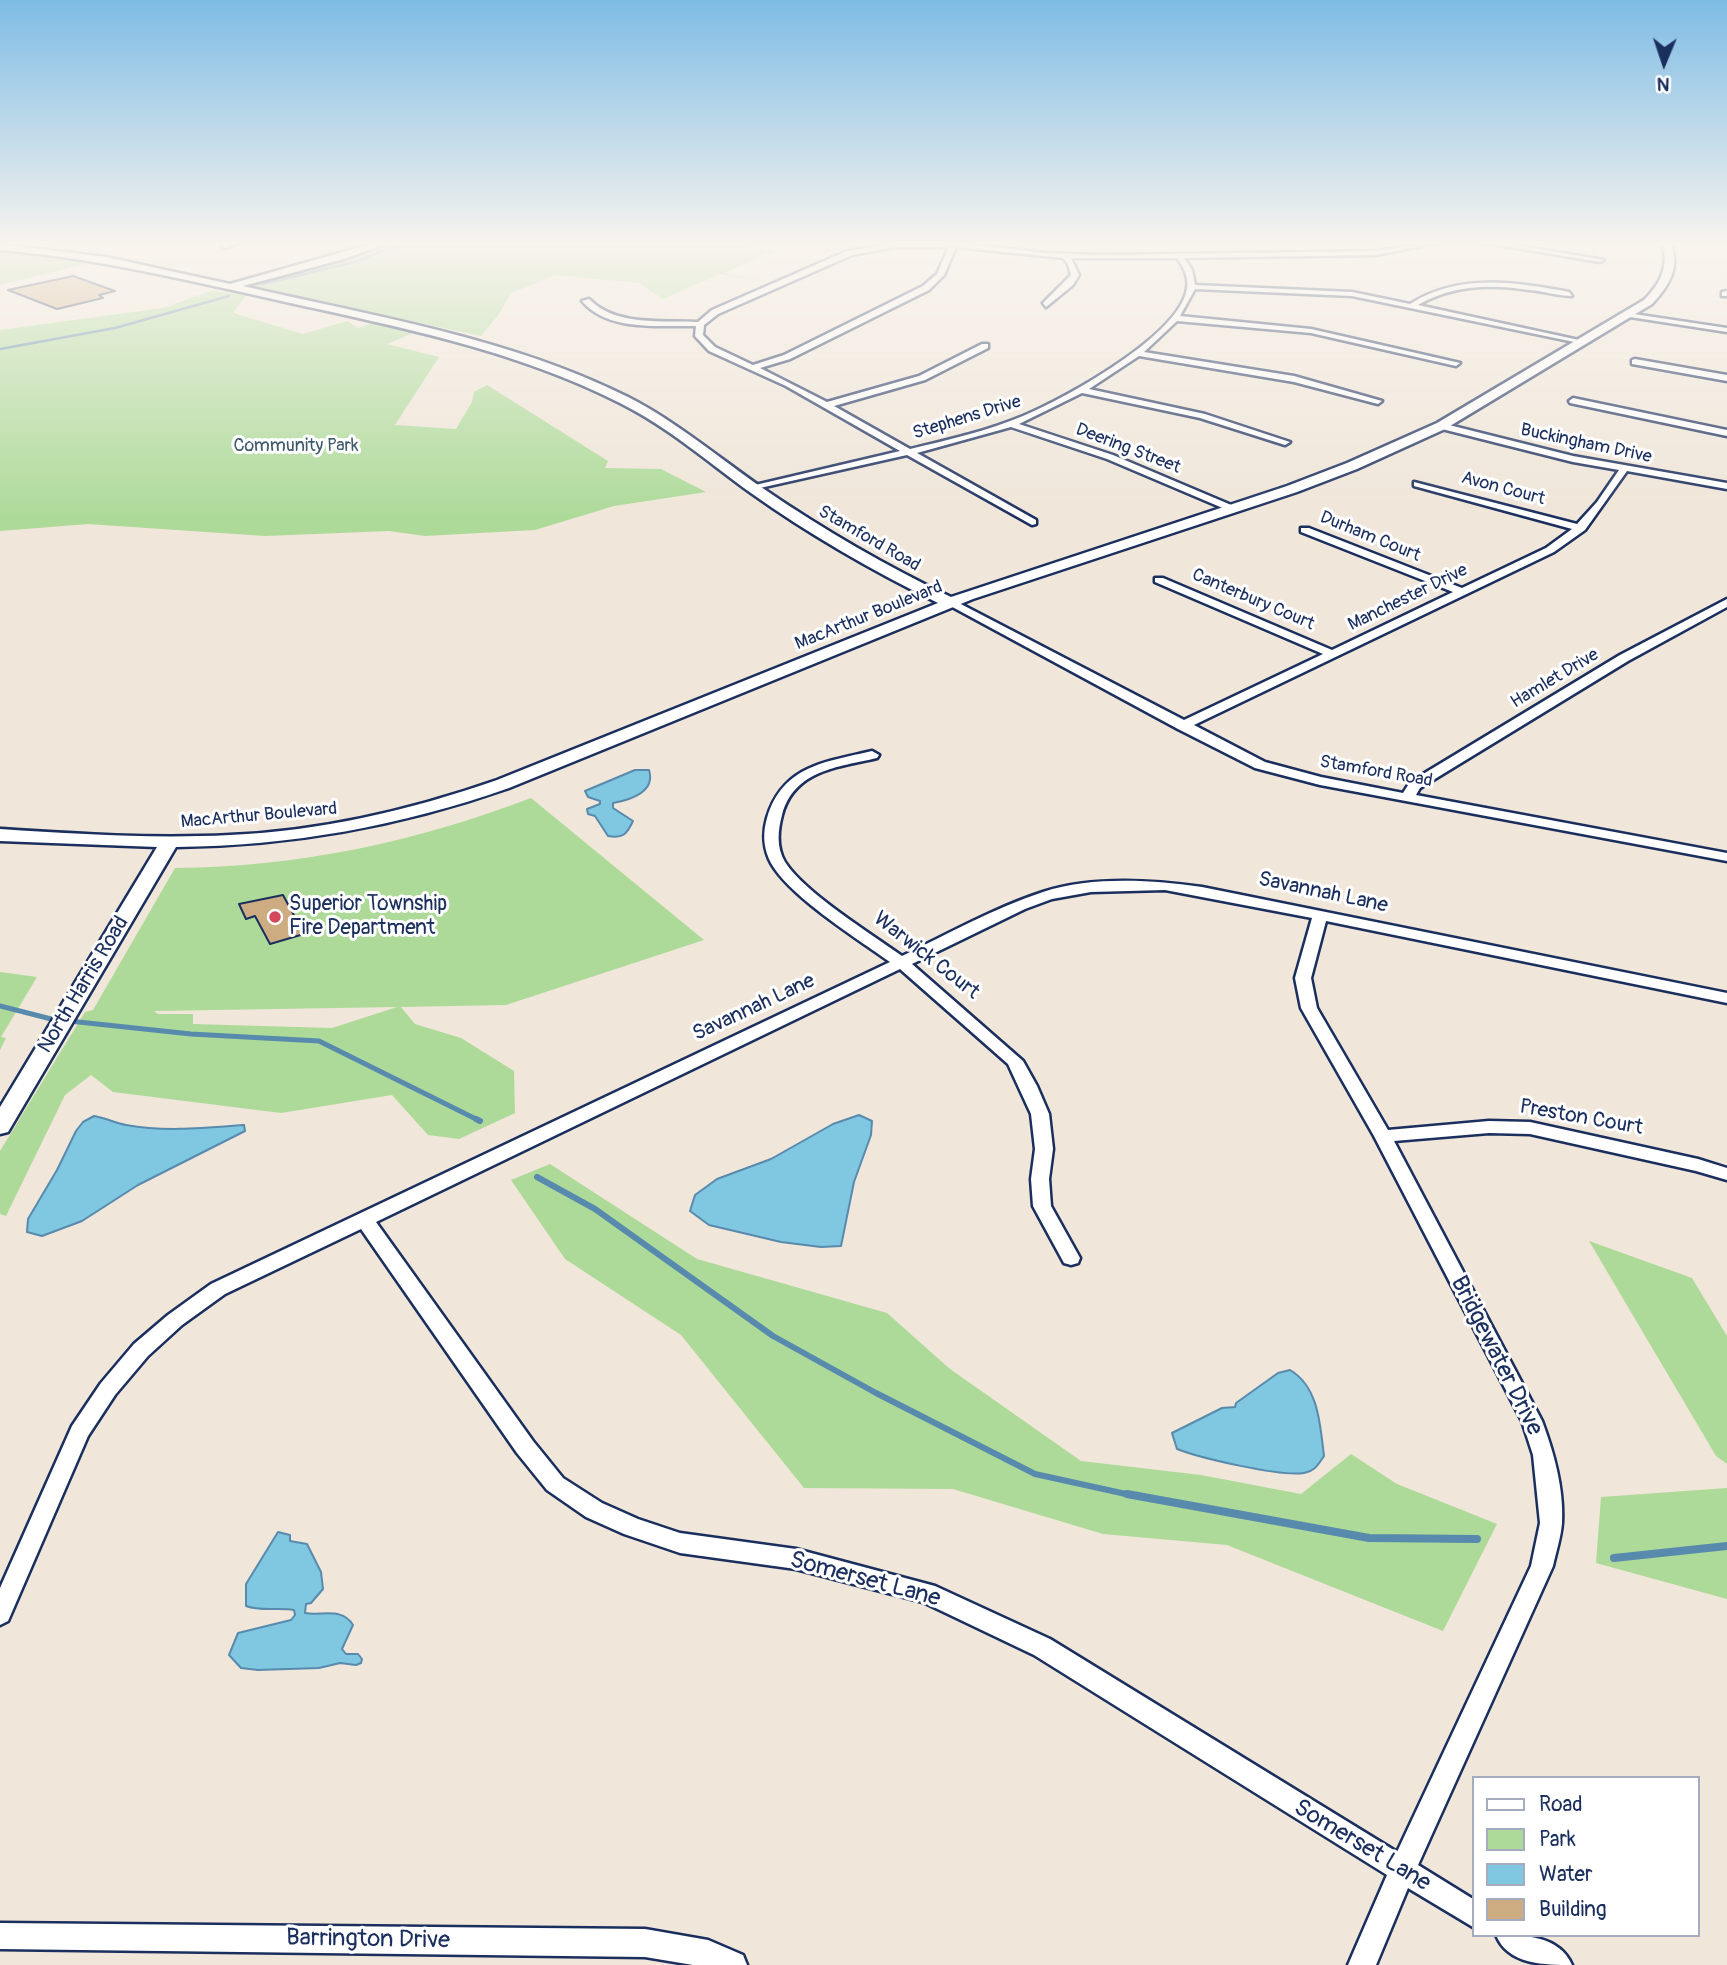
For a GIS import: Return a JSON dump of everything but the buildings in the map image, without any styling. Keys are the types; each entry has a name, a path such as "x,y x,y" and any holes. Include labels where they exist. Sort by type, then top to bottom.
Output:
{"street":[{"name":"Stamford Road","path":"443,334 556,370 624,401 667,425 755,488 864,558 1260,765 1320,781 1727,857"},
{"path":"698,334 704,344 826,405 1032,522"},
{"path":"754,367 787,357 834,334"},
{"name":"Stephens Drive","path":"755,488 907,453 1011,424 1080,390 1137,353 1158,334"},
{"path":"1323,334 1456,363"},
{"path":"1546,334 1584,342"},
{"name":"MacArthur Boulevard","path":"0,835 169,843 303,835 395,818 446,804 503,784 951,603 1343,469 1441,426 1598,334"},
{"path":"826,405 922,378 985,346"},
{"path":"1137,353 1294,379 1378,401"},
{"path":"1635,362 1727,378"},
{"path":"1080,390 1202,416 1285,442"},
{"path":"1573,401 1727,433"},
{"name":"Deering Street","path":"1011,424 1110,457 1232,509"},
{"name":"Buckingham Drive","path":"1441,426 1539,451 1727,486"},
{"name":"Manchester Drive","path":"1182,726 1550,550 1581,528 1597,511 1624,468"},
{"name":"Avon Court","path":"1417,484 1581,528"},
{"name":"Durham Court","path":"1306,530 1461,591"},
{"name":"Canterbury Court","path":"1160,580 1332,654"},
{"name":"Hamlet Drive","path":"1408,796 1415,785 1624,658 1727,602"},
{"name":"Warwick Court","path":"872,755 816,769 787,788 774,814 772,846 777,861 796,885 916,974 994,1041 1020,1069 1040,1114 1044,1149 1040,1179 1042,1206 1071,1258"},
{"name":"North Harris Road","path":"0,1126 169,843"},
{"name":"Savannah Lane","path":"0,1614 79,1432 108,1389 141,1350 175,1320 218,1289 899,963 1049,895 1127,885 1177,888 1727,998"},
{"name":"Bridgewater Drive","path":"1320,915 1303,978 1309,1008 1383,1136 1532,1421 1544,1455 1550,1523 1542,1566 1402,1870 1362,1965"},
{"name":"Preston Court","path":"1383,1136 1489,1127 1530,1128 1600,1142 1727,1174"},
{"name":"Somerset Lane","path":"364,1219 525,1447 555,1484 594,1510 632,1527 680,1543 796,1559 928,1593 960,1607 1042,1647 1472,1913"},
{"name":"Barrington Drive","path":"0,1936 645,1943 708,1955 733,1965"},
{"path":"1512,1937 1558,1965"}],"green space":[{"name":"Community Park","path":"0,334 412,334 387,344 439,357 395,425 456,429 472,402 474,392 487,385 608,461 605,468 661,469 706,492 614,506 535,530 425,536 389,531 265,536 88,524 0,531"},
{"path":"531,798 704,940 506,1005 401,1007 415,1024 461,1038 514,1071 515,1113 459,1139 428,1135 392,1095 281,1113 113,1092 91,1075 65,1095 6,1216 0,1214 0,1151 85,1012 93,1010 175,868 221,867 311,857 400,839 488,814","holes":["397,1007 332,1028 193,1024 193,1014 158,1014 154,1011"]},
{"path":"0,972 37,977 1,1037 6,1038 0,1050"},
{"path":"550,1164 697,1259 887,1313 950,1369 1081,1461 1201,1475 1301,1494 1351,1454 1397,1484 1497,1524 1443,1631 1227,1545 1103,1534 953,1489 804,1488 681,1335 565,1259 511,1180"},
{"path":"1589,1241 1692,1278 1727,1336 1727,1464 1716,1456"},
{"path":"1727,1488 1727,1599 1596,1563 1601,1497"}],"water":[{"path":"635,770 649,770 649,784 640,794 613,803 613,808 633,821 624,834 617,837 608,836 595,816 588,814 587,809 600,804 600,801 588,797 585,791"},
{"path":"859,1115 872,1121 871,1135 854,1182 841,1246 821,1247 781,1242 709,1225 690,1211 695,1195 717,1179 771,1159 833,1124"},
{"path":"94,1116 141,1127 185,1129 244,1125 245,1131 138,1185 82,1221 42,1236 27,1232 28,1219 76,1131 83,1122"},
{"path":"1290,1370 1307,1386 1316,1408 1324,1456 1314,1469 1304,1473 1260,1470 1177,1449 1172,1433 1222,1408 1235,1407 1236,1403 1278,1373"},
{"path":"278,1532 290,1535 290,1541 307,1544 321,1572 323,1589 311,1603 306,1604 305,1613 337,1614 348,1619 353,1625 342,1649 346,1654 358,1654 362,1659 361,1663 340,1663 319,1668 258,1670 241,1668 229,1655 238,1633 291,1620 295,1615 294,1610 246,1606 246,1584"}],"waterway":[{"path":"0,349 84,334"},
{"path":"0,1006 59,1021"},
{"path":"69,1021 191,1034 319,1041 480,1121 476,1119"},
{"path":"537,1177 595,1209 773,1336 876,1393 1035,1474 1135,1496"},
{"path":"1127,1494 1369,1538 1477,1539"},
{"path":"1614,1558 1727,1546"}],"place":[{"name":"Superior Township Fire Department","path":"275,917"}]}
